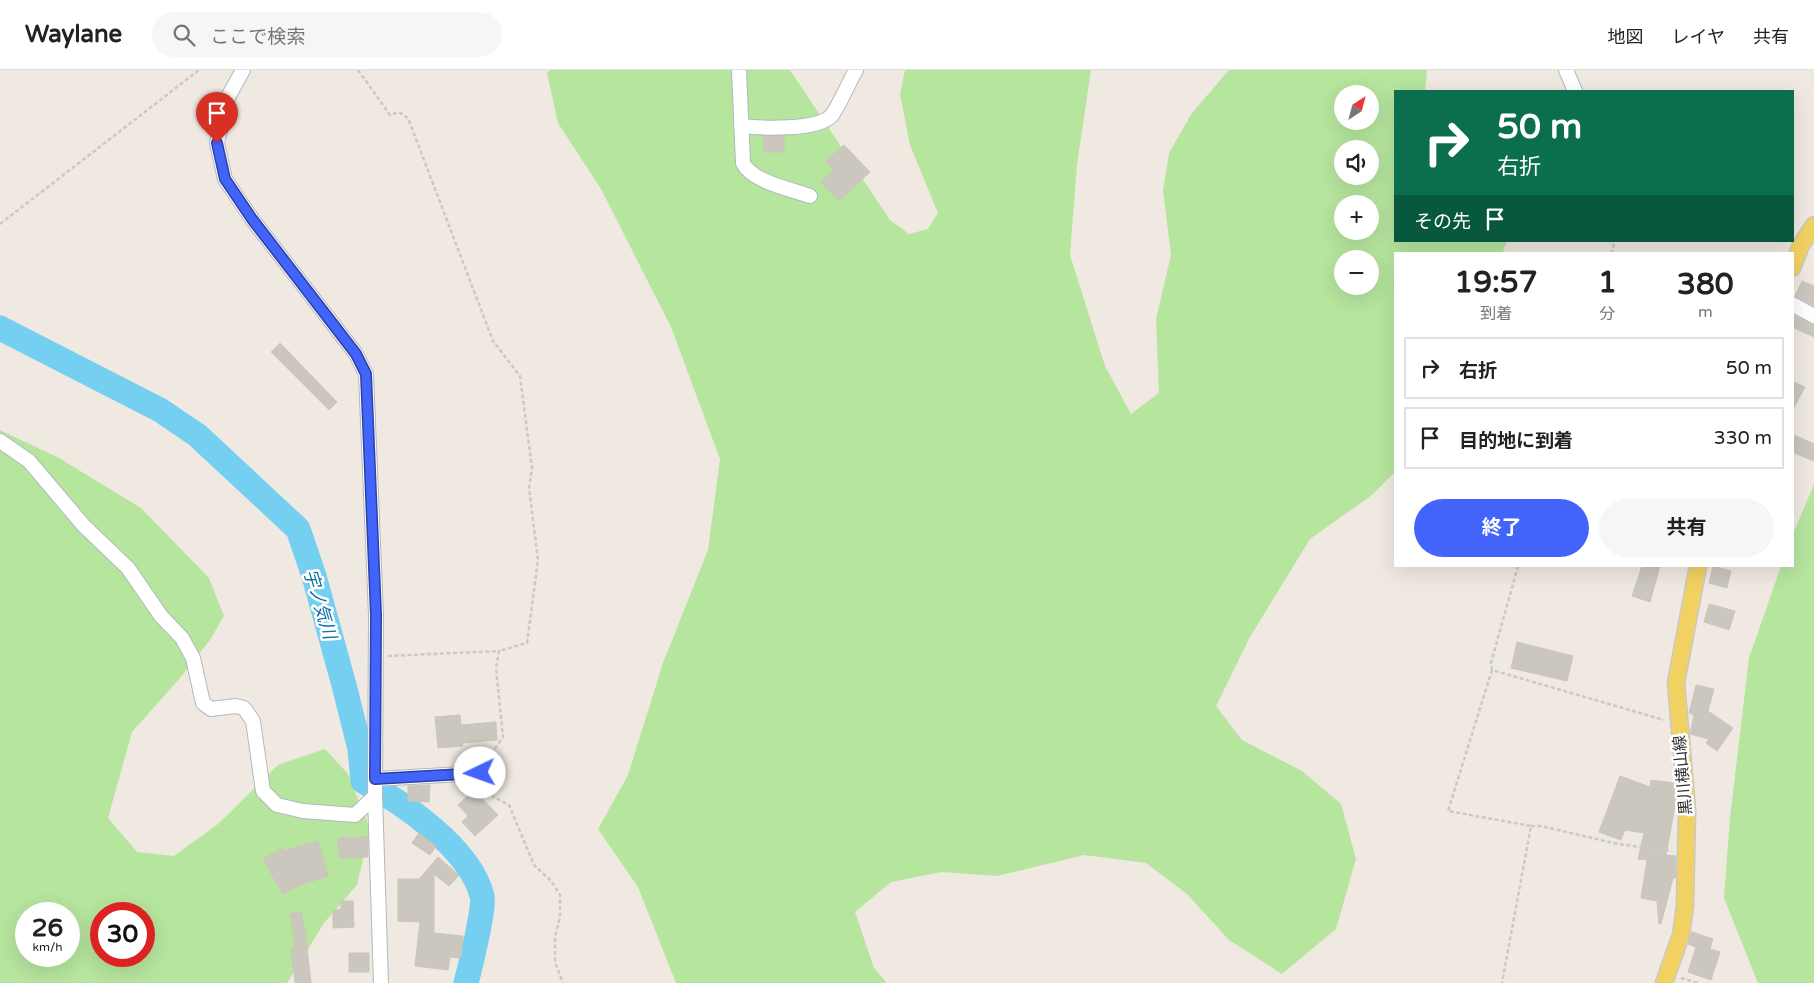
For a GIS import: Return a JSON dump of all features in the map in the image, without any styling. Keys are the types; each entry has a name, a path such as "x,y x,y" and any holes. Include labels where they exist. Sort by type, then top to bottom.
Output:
{"main road":[{"path":"1794,256 1796,243 1814,225"},
{"name":"黒川横山線","path":"1666,978 1676,953 1684,922 1687,810 1676,684 1698,567"}],"street":[{"path":"243,70 228,97 217,143 225,179 252,219 356,354 366,374 376,596 375,796 381,983"},
{"path":"739,70 743,163 746,171 757,177 810,196"},
{"path":"741,126 766,129 818,123 831,116 856,70"},
{"path":"1566,70 1575,90"},
{"path":"1794,305 1814,316"},
{"path":"0,440 29,461 84,526 128,568 161,616 182,638 193,658 202,703 211,709 236,706 244,708 253,722 263,791 277,805 303,811 355,815 375,796"},
{"path":"375,779 480,773"}],"path":[{"path":"0,224 199,70"},
{"path":"358,70 390,115 399,112 408,118 493,340 520,376 532,468 529,488 538,560 527,643 499,651 376,657"},
{"path":"1518,567 1491,663 1492,670 1448,811 1531,826 1541,826 1618,844 1686,853"},
{"path":"499,651 496,668 503,737 494,747 480,773 482,782 494,797 509,805 534,865 552,882 560,895 560,917 554,937 556,962 563,983"},
{"path":"1492,670 1668,721 1678,722"},
{"path":"1502,983 1531,826"},
{"path":"1666,978 1698,983"}],"green space":[{"path":"550,70 790,70 890,220 909,234 928,229 938,213 910,145 900,94 905,70 1091,70 1077,165 1070,255 1105,366 1131,414 1159,393 1156,319 1171,255 1163,191 1169,153 1192,113 1229,70 1427,70 1425,90 1394,90 1394,242 1507,242 1503,252 1394,252 1394,473 1372,495 1310,539 1250,637 1216,706 1242,740 1302,771 1341,804 1356,859 1336,929 1282,974 1229,940 1187,894 1146,863 1084,855 997,876 941,872 891,882 855,912 874,968 887,983 676,983 638,887 598,829 628,775 663,663 708,550 720,459 671,327 601,189 558,123 547,73"},
{"path":"0,430 59,458 141,508 209,578 224,616 210,640 181,677 132,732 108,818 137,852 174,856 218,824 278,765 325,749 348,774 370,829 357,885 324,923 287,983 0,983"},
{"path":"1814,484 1814,983 1758,983 1724,898 1730,818 1749,658 1781,567 1794,567 1794,532"}],"building":[{"path":"763,136 784,136 784,152 764,152"},
{"path":"844,145 870,172 839,201 821,182 834,170 826,161"},
{"path":"1802,281 1814,286 1814,306 1795,296"},
{"path":"1794,315 1814,325 1814,337 1794,328"},
{"path":"280,343 337,402 329,410 271,352"},
{"path":"1794,382 1805,387 1794,407"},
{"path":"1794,435 1814,444 1814,461 1794,453"},
{"path":"1642,567 1660,567 1650,602 1632,596"},
{"path":"1713,567 1731,571 1727,588 1709,583"},
{"path":"1709,604 1735,611 1729,630 1704,622"},
{"path":"1517,642 1573,656 1567,681 1511,668"},
{"path":"1696,685 1714,689 1708,711 1733,728 1717,751 1706,743 1709,739 1690,734 1694,715 1689,713"},
{"path":"460,715 461,725 496,722 497,740 462,743 463,746 438,748 435,717"},
{"path":"1620,776 1650,787 1651,780 1675,783 1676,801 1666,855 1676,856 1676,878 1673,878 1661,924 1659,924 1657,901 1641,898 1647,860 1638,859 1644,833 1625,830 1621,840 1599,832"},
{"path":"430,785 429,802 408,801 408,786"},
{"path":"474,790 498,815 475,836 462,822 468,816 458,805"},
{"path":"419,833 436,846 430,855 412,843"},
{"path":"368,837 368,857 339,858 338,838"},
{"path":"318,841 328,876 300,885 283,894 263,859 282,848 284,851"},
{"path":"438,857 459,875 449,886 434,874 434,933 463,936 461,958 450,957 448,970 415,966 420,922 398,921 398,879 419,879"},
{"path":"341,901 353,901 354,927 333,928 333,911 341,909"},
{"path":"301,912 311,983 295,983 291,948 296,948 290,914"},
{"path":"1692,932 1713,939 1710,949 1720,952 1711,980 1688,972 1696,947 1688,944"},
{"path":"349,953 369,953 369,972 349,972"}],"waterway":[{"name":"宇ノ気川","path":"0,328 160,410 197,435 298,529 314,576 344,685 360,749 363,781 415,814 450,844 475,878 482,896 474,952 466,983"}],"route":[{"path":"217,143 225,179 252,219 356,354 366,374 376,615 375,779 480,773"}]}
